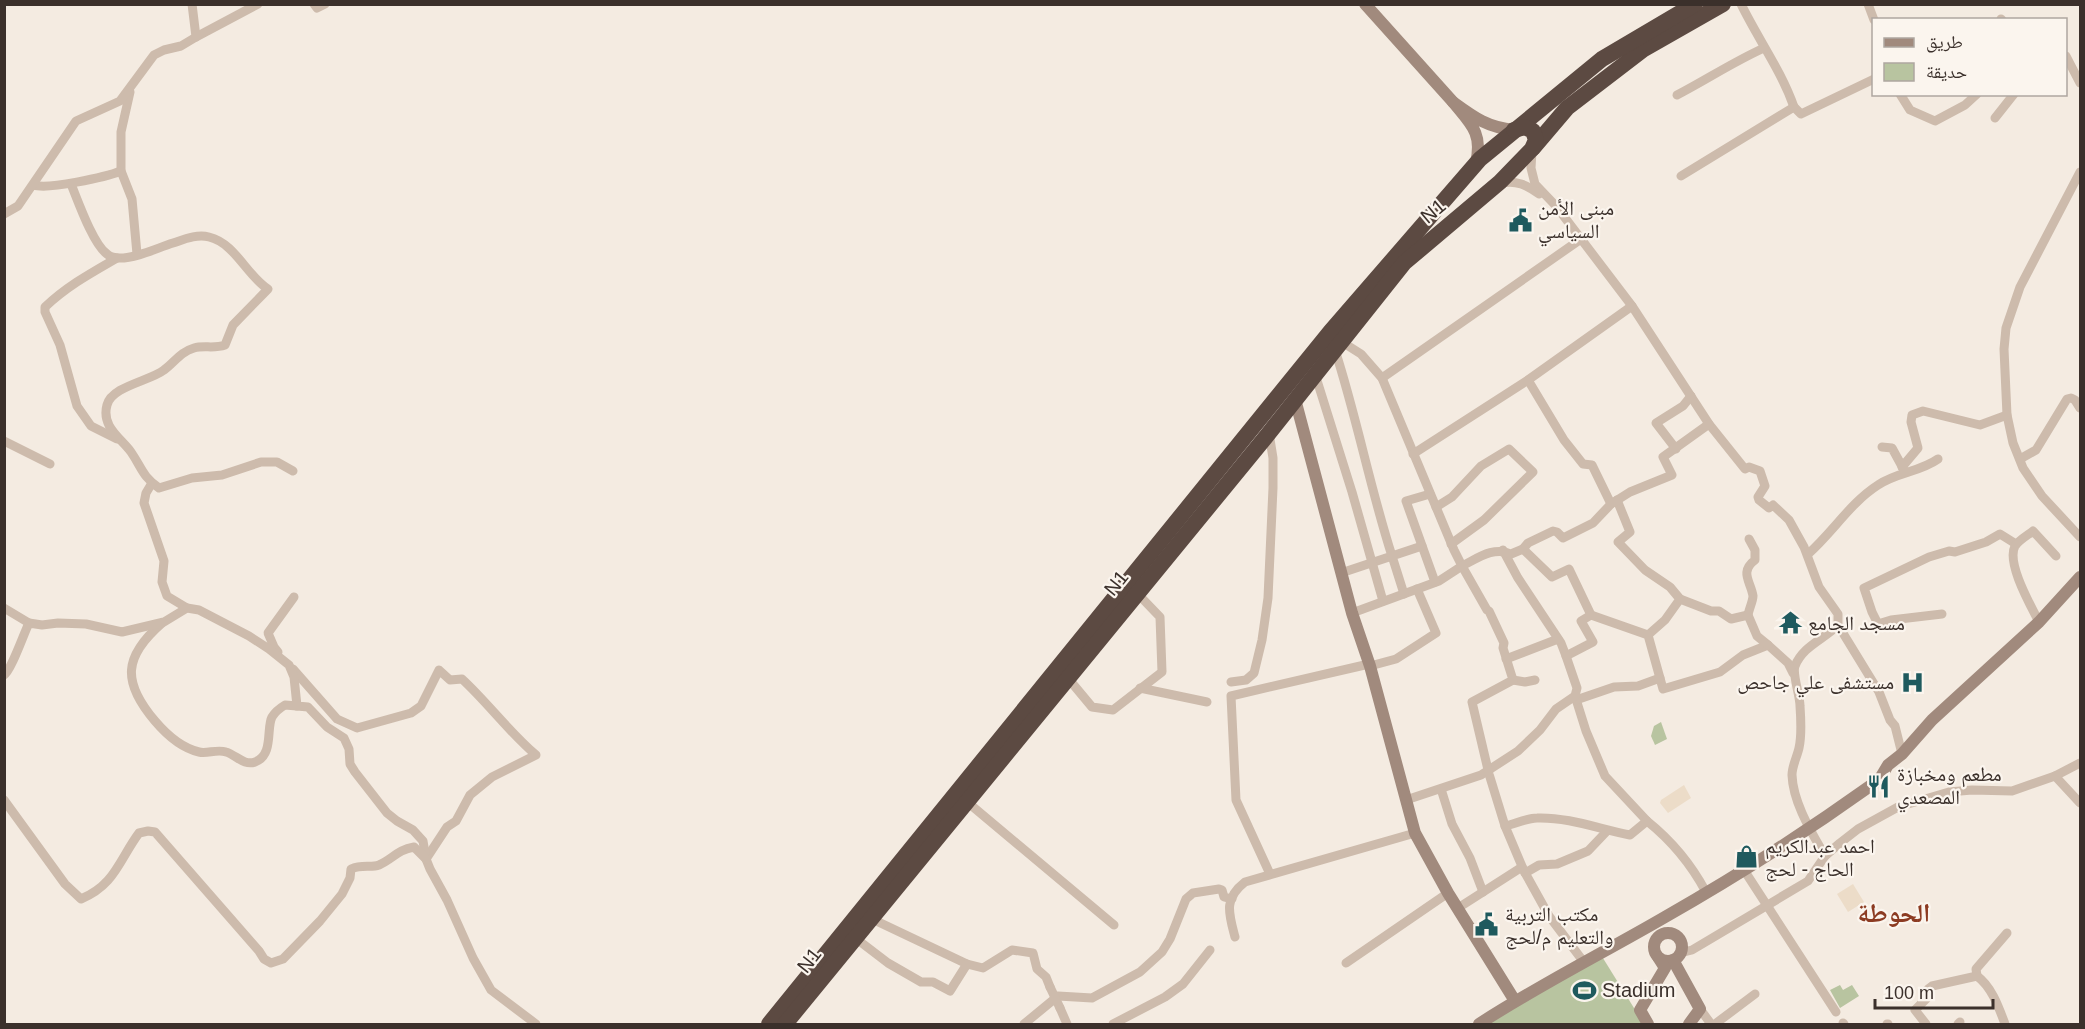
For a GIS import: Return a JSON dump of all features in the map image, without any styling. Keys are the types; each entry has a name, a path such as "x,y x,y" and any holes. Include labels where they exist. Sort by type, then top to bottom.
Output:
{"highway":[{"name":"N1","path":"770,1024 1330,332 1476,163 1602,59 1695,4"},
{"path":"1532,149 1567,108 1644,49 1723,4"},
{"path":"1514,130 1525,127 1533,131 1536,141 1532,149"},
{"name":"N1","path":"784,1024 1136,592 1269,433 1314,373 1339,346 1404,263 1497,185 1532,149"},
{"path":"1476,163 1474,171 1477,180 1486,186 1497,185"}],"street":[{"path":"192,4 196,37"},
{"path":"4,214 18,206 76,121 120,101 154,56 164,50 181,46 258,4"},
{"path":"314,4 317,8 325,4"},
{"path":"1365,4 1476,131 1479,144 1476,163"},
{"path":"1741,4 1786,84 1794,107 1801,114 1872,80"},
{"path":"1677,95 1734,62 1764,48"},
{"path":"2067,58 2080,83"},
{"path":"130,90 121,132 121,171 132,199 137,255"},
{"path":"1901,96 1910,110 1935,121 1965,105 1975,96"},
{"path":"1995,118 2012,96"},
{"path":"1453,102 1483,123 1499,129 1514,130"},
{"path":"1681,176 1794,107"},
{"path":"1532,149 1531,168 1535,184 1556,206 1632,306 1709,424 1745,469 1749,466 1760,471 1765,486 1758,497 1759,500 1769,508 1773,505 1789,520 1808,554 1819,587 1838,614 1838,625 1879,692 1890,720 1895,726 1902,754"},
{"path":"34,185 39,188 60,183 71,184 121,171"},
{"path":"2080,172 2020,287 2006,328 2004,349 2007,415 2013,444 2042,496 2080,537"},
{"path":"1497,185 1514,181 1521,183 1556,206"},
{"path":"71,184 99,245 107,255 117,258"},
{"path":"117,439 107,422 107,405 112,396 164,370 183,352 196,347 216,348 225,345 233,325 268,289 254,278 228,249 212,237 197,236 137,255 117,258 76,281 45,307 45,312 60,345 77,406 91,426 117,439 131,452 137,465 159,488 192,478 222,475 261,462 277,462 293,471"},
{"path":"1382,378 1581,239"},
{"path":"1413,454 1528,380 1632,306"},
{"path":"1404,594 1377,508 1345,381 1339,346 1361,354 1382,378 1451,544 1489,610 1504,644 1503,648 1513,680"},
{"path":"1314,373 1383,602"},
{"path":"1528,380 1572,451 1582,464 1592,465 1614,502 1630,532 1618,542 1645,570 1670,587 1680,599 1711,612 1719,611 1731,620 1748,615"},
{"path":"1676,449 1656,423 1683,406 1690,396"},
{"path":"1295,399 1352,613 1369,665 1415,833 1448,893 1515,1001"},
{"path":"2020,459 2036,450 2067,399 2075,400 2080,408"},
{"path":"1808,554 1869,492 1904,469 1918,447 1911,422 1912,415 1923,411 1980,425 2007,415"},
{"path":"1352,613 1435,582 1491,552 1503,550 1511,554 1554,531 1563,538 1593,523 1614,502 1630,492 1672,476 1663,457 1709,424"},
{"path":"1231,682 1246,680 1254,673 1262,640 1268,598 1273,488 1273,458 1269,433"},
{"path":"4,441 50,464"},
{"path":"1882,447 1892,448 1904,469"},
{"path":"1436,507 1452,497 1481,466 1509,449 1533,472 1484,520 1451,544"},
{"path":"1904,469 1930,465 1938,459"},
{"path":"152,483 146,493 144,503 164,561 162,582 167,596 187,608 199,609 219,619 269,649 289,665 294,677 297,706"},
{"path":"1430,494 1406,501 1435,582"},
{"path":"2038,622 2016,573 2013,552 2016,544 2033,531 2056,556"},
{"path":"1942,614 1891,620 1878,624 1864,588 1929,556 1949,551 1955,552 1986,542 2000,534 2016,544"},
{"path":"1749,539 1755,550 1755,560 1749,564 1746,579 1753,597 1748,615 1757,636 1788,663 1800,694 1799,749 1792,775 1810,829 1825,856"},
{"path":"1341,573 1422,546"},
{"path":"1523,549 1552,577 1569,568 1591,615 1648,635"},
{"path":"1503,550 1518,578 1558,639 1566,656 1577,688 1576,698 1605,776 1681,854 1706,892"},
{"path":"1479,1024 1744,870 1810,829 1879,780 1888,765 1902,754 1932,720 2038,622 2080,577"},
{"path":"1269,874 1236,800 1231,696 1396,659 1437,633 1417,589"},
{"path":"1067,677 1092,708 1113,710 1162,672 1160,617 1136,592"},
{"path":"294,597 268,633 274,646 289,665 337,719 357,728 411,713 421,706 439,670 450,680 462,679 536,755 492,777 470,795 456,820 447,827 426,859"},
{"path":"1648,635 1665,620 1680,599"},
{"path":"4,608 29,623 86,624 122,632 164,622"},
{"path":"187,608 151,633 137,650 132,667 131,683 136,695 163,730 185,747 201,753 228,752 237,759 249,763 257,762 264,754 271,736 270,719 277,710 285,705 308,707 327,727 344,738 349,749 350,764 387,813 413,830 423,841 426,859 473,958 491,990 536,1024"},
{"path":"1566,656 1593,642 1581,621 1591,615"},
{"path":"4,675 9,672 29,623"},
{"path":"1793,674 1804,650 1838,625"},
{"path":"1648,635 1663,689 1720,672 1743,656 1768,645"},
{"path":"1506,659 1558,639"},
{"path":"1406,800 1488,771 1518,751 1540,730 1556,709 1576,698 1614,687 1638,686 1660,678"},
{"path":"1535,680 1525,682 1513,680 1473,702 1488,771 1505,826 1523,870 1549,916 1584,961"},
{"path":"1140,688 1207,702"},
{"path":"1677,937 1673,934 1662,934 1655,942 1656,955 1662,960 1692,950 1809,881 1825,856 1858,829 1898,807 1949,792 2012,791 2055,776 2080,763"},
{"path":"2055,776 2080,803"},
{"path":"1441,789 1452,824 1470,858 1483,892"},
{"path":"4,800 65,884 81,899 93,894 116,872 139,834 148,831 155,832 260,951 264,959 271,963 283,959 320,921 342,894 350,879 351,869 362,864 377,866 401,850 414,847 426,859"},
{"path":"966,801 1114,924"},
{"path":"1505,826 1535,818 1564,819 1630,835 1647,821"},
{"path":"1458,908 1523,870 1539,865 1557,864 1588,850 1606,831"},
{"path":"1235,937 1228,912 1232,899 1245,882 1415,833"},
{"path":"1744,870 1836,1012"},
{"path":"1024,1024 1058,996 1092,998 1140,972 1162,952 1170,939 1186,898 1190,894 1219,889 1222,890 1224,897 1232,899"},
{"path":"1346,963 1448,893"},
{"path":"1664,917 1680,942 1677,956 1700,1010 1710,1024"},
{"path":"870,918 967,964 983,968 1012,950 1033,953 1037,969 1046,977 1067,1024"},
{"path":"1641,930 1665,968 1640,1010 1648,1024"},
{"path":"2005,1024 2001,1008 1977,976 1976,969 2007,933"},
{"path":"854,937 888,963 921,982 933,982 950,991 967,964"},
{"path":"1113,1024 1165,998 1183,984 1210,950"},
{"path":"1919,1022 1915,1010 1929,996 1928,989 1932,986 1977,976"},
{"path":"1715,1024 1755,994"},
{"path":"1689,1024 1700,1010"}],"green space":[{"path":"1661,722 1667,739 1655,745 1651,736 1654,726"},
{"name":"Stadium","path":"1601,955 1644,1024 1487,1024"},
{"path":"1840,985 1843,990 1852,985 1859,996 1840,1008 1830,990"}],"shaded area":[{"path":"1684,785 1691,798 1668,813 1660,803 1661,800"},
{"path":"1853,884 1864,902 1848,912 1837,894"}],"place":[{"name":"مبنى الأمن السياسي","path":"1520,220"},
{"name":"مسجد الجامع","path":"1790,623"},
{"name":"مستشفى علي جاحص","path":"1912,682"},
{"name":"مطعم ومخبازة المصعدي","path":"1879,786"},
{"name":"احمد عبدالكريم الحاج - لحج","path":"1747,857"},
{"name":"مكتب التربية والتعليم م/لحج","path":"1487,925"},
{"name":"Stadium","path":"1584,990"}],"district":[{"name":"الحوطة","path":"1894,913"}]}
